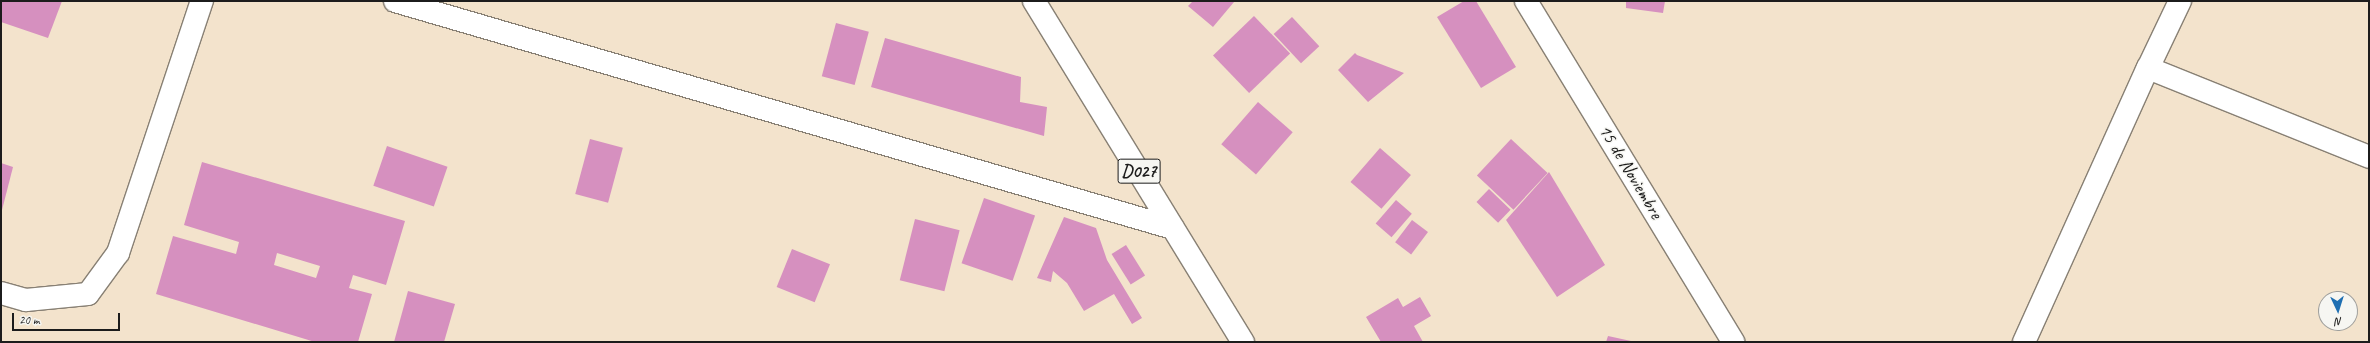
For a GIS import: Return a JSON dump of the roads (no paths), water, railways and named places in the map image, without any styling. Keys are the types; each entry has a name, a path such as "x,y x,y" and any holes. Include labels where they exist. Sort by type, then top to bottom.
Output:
{"street":[{"path":"1,293 26,300 88,294 118,253 202,1"},
{"path":"395,1 1173,228"},
{"name":"D027","path":"1034,1 1243,342"},
{"name":"15 de Noviembre","path":"1526,1 1733,342"},
{"path":"2024,342 2148,68 2180,1"},
{"path":"2148,68 2369,157"}]}
